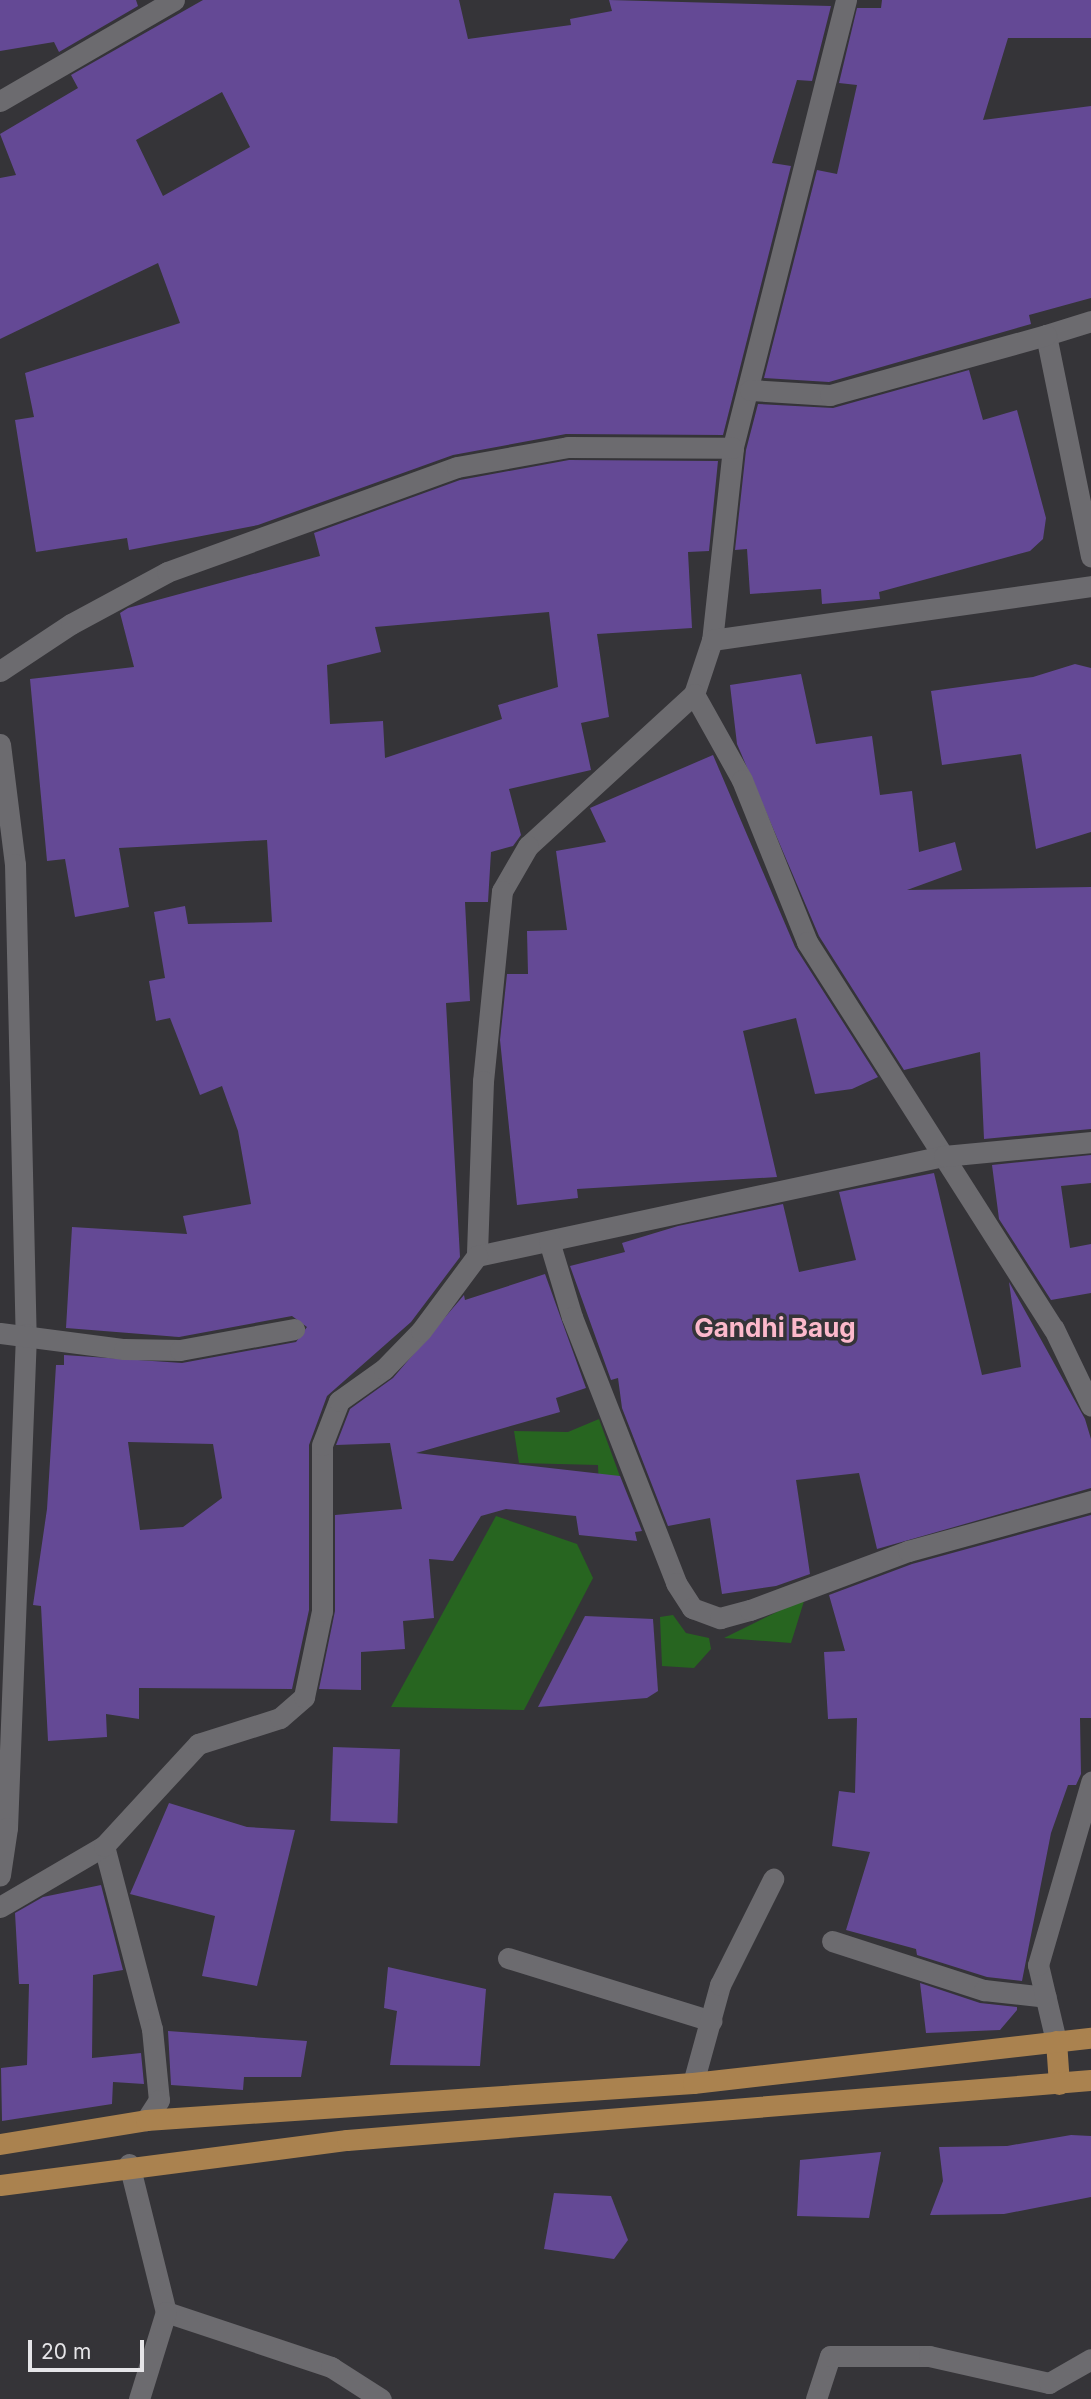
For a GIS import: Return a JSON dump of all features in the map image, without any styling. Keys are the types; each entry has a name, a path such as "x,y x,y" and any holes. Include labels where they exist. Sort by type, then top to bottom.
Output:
{"main road":[{"path":"0,2144 146,2120 692,2083 1091,2038"},
{"path":"1056,2041 1059,2084"},
{"path":"0,2183 129,2164 346,2140 1091,2080"}],"street":[{"path":"0,101 174,0"},
{"path":"0,1907 104,1846 198,1744 281,1718 304,1697 322,1611 323,1445 339,1401 384,1369 421,1331 477,1256 483,1081 502,891 528,846 694,694 712,640 733,448 751,390 846,0"},
{"path":"751,390 830,396 1091,321"},
{"path":"1046,335 1091,556"},
{"path":"0,671 71,624 167,572 457,467 568,447 733,448"},
{"path":"712,640 1091,586"},
{"path":"694,694 742,780 807,942 1054,1329 1091,1406"},
{"path":"0,744 26,1334 7,1560 8,1828 0,1875"},
{"path":"477,1256 944,1156 1091,1142"},
{"path":"549,1241 572,1317 676,1583 692,1608 720,1618 750,1610 908,1551 1091,1501"},
{"path":"0,1333 26,1334 124,1349 180,1350 295,1329"},
{"path":"1056,2041 1038,1965 1089,1791"},
{"path":"104,1846 152,2029 159,2100 146,2120"},
{"path":"692,2083 720,1985 773,1879"},
{"path":"832,1941 984,1990 1046,1997"},
{"path":"508,1958 711,2021"},
{"path":"129,2164 166,2312 139,2399"},
{"path":"166,2312 331,2367 381,2399"},
{"path":"816,2399 830,2356 929,2356 1049,2383 1091,2359"}],"green space":[{"path":"599,1419 626,1493 599,1493 598,1465 519,1463 514,1431 568,1432"},
{"path":"496,1516 577,1544 593,1578 524,1710 391,1707"},
{"path":"805,1598 791,1643 724,1638"},
{"path":"673,1615 686,1633 709,1638 711,1649 694,1668 662,1666 660,1617"}],"building":[{"path":"0,0 136,0 138,6 59,52 54,42 0,51"},
{"path":"203,0 459,0 468,39 571,25 570,19 612,11 609,0 831,6 812,81 797,80 772,163 791,166 723,435 566,434 453,455 258,525 129,550 127,538 36,552 15,420 34,417 25,373 180,323 158,263 0,339 0,178 16,175 0,134 78,88 71,75","holes":["222,92 250,147 163,196 136,140"]},
{"path":"882,0 1091,0 1091,38 1008,38 983,120 1091,106 1091,298 1029,315 1031,324 829,382 764,378 817,170 837,174 857,85 839,83 857,8 881,8"},
{"path":"969,370 983,420 1017,410 1046,518 1043,539 1030,551 879,592 880,599 822,604 821,589 750,594 747,549 735,550 746,450 758,404 833,408"},
{"path":"569,460 718,461 709,551 688,552 692,628 597,634 609,717 581,723 591,770 509,789 521,835 513,846 491,852 488,902 465,902 470,1001 446,1003 460,1257 411,1322 327,1396 309,1445 309,1610 292,1689 139,1688 139,1719 106,1714 107,1737 48,1741 41,1606 33,1605 47,1509 56,1365 64,1365 64,1355 182,1363 296,1342 307,1327 292,1316 179,1337 66,1328 72,1227 187,1234 183,1216 251,1204 238,1131 222,1086 200,1095 170,1018 156,1021 149,981 165,978 154,912 185,906 188,924 272,922 267,840 119,848 129,907 75,917 65,859 47,861 30,679 134,667 120,613 128,608 320,556 314,533 460,480","holes":["549,612 558,687 498,705 502,719 385,758 383,721 330,724 327,665 381,652 375,627","128,1442 213,1444 222,1498 183,1527 140,1530"]},
{"path":"1075,664 1091,668 1091,832 1036,849 1021,754 942,765 931,691 1033,677"},
{"path":"801,674 816,744 872,736 880,795 912,791 919,852 955,842 962,870 907,890 1091,887 1091,1129 984,1139 980,1052 904,1070 819,936 737,744 730,685"},
{"path":"713,755 795,947 878,1077 852,1089 815,1094 796,1018 743,1031 777,1177 577,1189 578,1198 517,1205 500,1040 507,974 528,974 527,931 567,930 556,851 606,842 590,808"},
{"path":"1091,1155 1091,1183 1061,1186 1070,1248 1091,1244 1091,1293 1051,1300 999,1219 992,1165"},
{"path":"934,1173 982,1375 1021,1367 1009,1282 1085,1419 1091,1439 1091,1488 877,1549 859,1473 796,1480 810,1574 776,1586 722,1594 710,1518 668,1526 622,1408 618,1378 611,1380 570,1266 625,1252 622,1243 678,1226 783,1204 799,1272 856,1260 839,1192"},
{"path":"545,1274 586,1388 556,1398 560,1412 416,1453 620,1476 642,1531 635,1532 637,1541 579,1535 576,1516 506,1509 481,1516 453,1561 429,1559 434,1618 403,1621 405,1649 361,1652 361,1690 319,1689 335,1611 335,1515 402,1509 390,1443 336,1445 350,1409 393,1378 464,1295 465,1300"},
{"path":"1091,1515 1091,1718 1080,1718 1081,1774 1076,1785 1068,1785 1051,1833 1022,1981 987,1977 917,1955 916,1949 846,1930 870,1852 832,1846 839,1791 855,1793 857,1718 828,1719 824,1652 845,1651 829,1595 912,1564"},
{"path":"585,1616 653,1619 658,1691 647,1698 538,1707"},
{"path":"333,1747 400,1749 397,1823 330,1821"},
{"path":"169,1803 247,1827 295,1830 257,1986 202,1976 215,1916 130,1894"},
{"path":"101,1885 123,1970 93,1975 92,2058 141,2053 144,2084 113,2082 112,2104 2,2121 1,2068 27,2065 29,1984 19,1984 15,1913 43,1897"},
{"path":"388,1967 486,1989 480,2066 390,2065 397,2011 384,2008"},
{"path":"920,1983 980,2003 1017,2007 1017,2010 1000,2030 926,2033"},
{"path":"168,2031 307,2041 301,2077 244,2077 243,2090 171,2085"},
{"path":"1071,2135 1091,2136 1091,2197 1004,2214 930,2215 943,2181 939,2147 1007,2146"},
{"path":"881,2152 869,2218 797,2216 800,2160"},
{"path":"554,2193 611,2196 628,2240 614,2259 544,2249"}],"district":[{"name":"Gandhi Baug","path":"775,1328"}]}
